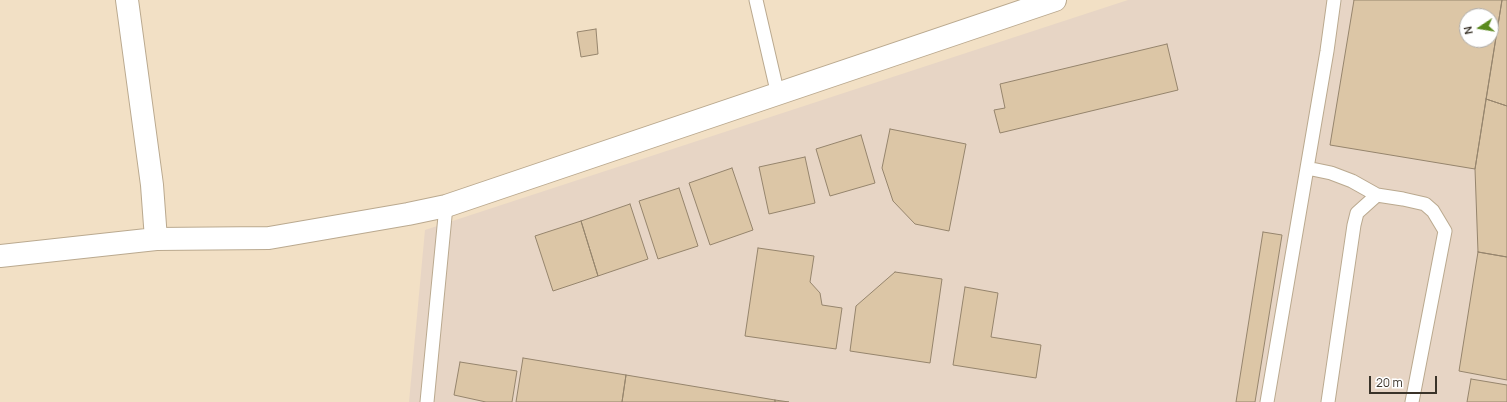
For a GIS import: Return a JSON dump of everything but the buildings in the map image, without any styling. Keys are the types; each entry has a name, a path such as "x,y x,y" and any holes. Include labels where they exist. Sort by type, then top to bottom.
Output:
{"street":[{"path":"128,0 152,185 156,239"},
{"path":"0,256 156,239 269,238 446,206 1056,0"}],"lane":[{"path":"756,0 778,95"},
{"path":"1267,402 1334,0"},
{"path":"1307,168 1331,173 1352,181 1377,195 1425,204 1433,211 1445,231 1412,402"},
{"path":"1328,402 1354,225 1358,213 1377,195"},
{"path":"427,402 446,206"}],"shaded area":[{"path":"1128,0 1507,0 1507,402 409,402 425,230"}]}
